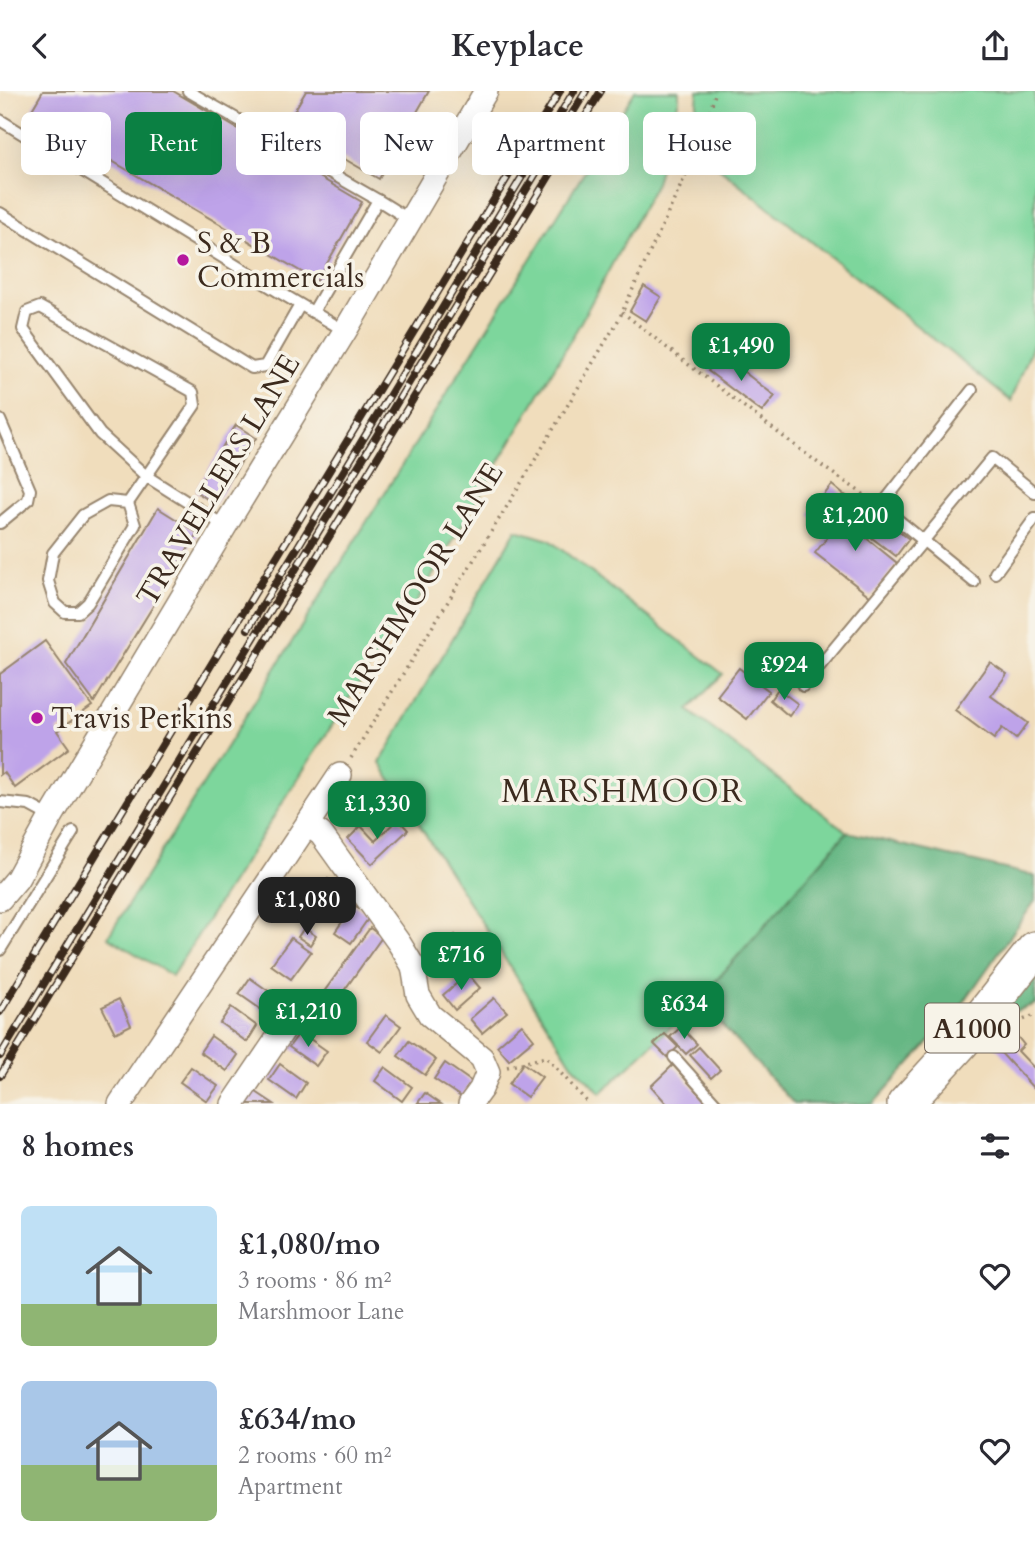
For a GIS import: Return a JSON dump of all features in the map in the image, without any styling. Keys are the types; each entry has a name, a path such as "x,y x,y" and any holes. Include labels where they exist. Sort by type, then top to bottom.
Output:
{"main road":[{"name":"A1000","path":"905,1104 961,1043 1035,949"}],"street":[{"name":"TRAVELLERS LANE","path":"0,899 17,879 51,817 345,331 486,91"},
{"name":"MARSHMOOR LANE","path":"120,1104 340,775"},
{"path":"308,825 321,834 399,943 413,966 418,995 430,1015 482,1058 488,1072 481,1089 470,1104"},
{"path":"233,1104 294,1014"}],"lane":[{"path":"188,91 410,220"},
{"path":"0,120 345,331"},
{"path":"313,312 378,200"},
{"path":"0,213 252,368 265,366 300,305"},
{"path":"128,503 146,476 195,405 193,393 40,307 27,312 23,329 100,434 146,476 225,526"},
{"path":"972,390 881,506 974,582"},
{"path":"0,420 30,490 28,500 0,523"},
{"path":"803,686 992,458 1035,493"},
{"path":"108,501 128,503 135,525 88,603 78,612 65,612 55,603 48,581 52,552 83,515 108,501"},
{"path":"995,573 1035,518"},
{"path":"0,802 29,804 51,817"},
{"path":"0,950 73,832"},
{"path":"674,1057 716,1104"}],"path":[{"name":"MARSHMOOR LANE","path":"340,775 517,490 622,312 700,144 716,91"},
{"path":"622,312 822,466 881,506"},
{"path":"1010,1025 1035,1016"},
{"path":"488,1072 546,1056 589,1104"}],"green space":[{"path":"635,91 679,91 675,112 643,112 643,175 658,175 656,183 577,329 396,638 382,647 172,976 108,937 583,175 629,175 629,112 622,112"},
{"path":"698,91 1035,91 1035,340 1011,401 728,175 756,175 756,112 696,112"},
{"path":"516,530 549,540 723,674 688,710 847,832 699,1000 601,1093 572,1064 380,763"},
{"path":"847,832 1035,876 1035,901 956,1013 873,1104 794,1104 699,1000"},
{"path":"1035,967 1035,1004 1000,1017"}],"building":[{"path":"43,91 173,91 209,112 125,112 125,169 111,160 111,112 31,112"},
{"path":"306,91 429,91 417,112 360,112 360,168 346,160 346,112 294,112"},
{"path":"222,120 236,128 236,175 316,175 362,202 317,281 136,175 222,175"},
{"path":"644,286 661,297 646,321 630,311"},
{"path":"721,354 775,396 762,412 708,371"},
{"path":"236,425 256,438 215,504 195,491"},
{"path":"832,485 844,495 820,523 809,514"},
{"path":"845,495 856,503 843,519 897,563 871,597 815,553 841,520 831,512"},
{"path":"158,508 198,533 94,702 66,664"},
{"path":"885,521 909,539 896,556 872,538"},
{"name":"Travis Perkins","path":"45,641 92,706 57,731 69,748 15,788 4,772 0,775 0,674"},
{"path":"990,662 1007,674 991,696 1028,723 1016,739 1002,728 994,739 955,710"},
{"path":"739,668 769,691 747,719 717,696"},
{"path":"778,689 798,704 789,716 770,700"},
{"path":"398,819 408,830 372,864 348,839 361,826 375,841"},
{"path":"328,879 343,890 324,916 309,905"},
{"path":"354,905 370,916 351,943 335,932"},
{"path":"304,928 316,936 310,945 298,937"},
{"path":"370,928 382,937 326,1016 313,1007"},
{"path":"455,935 467,949 442,971 430,957"},
{"path":"291,938 311,952 291,979 271,965"},
{"path":"468,974 480,988 455,1010 443,995"},
{"path":"250,978 277,997 266,1013 239,994"},
{"path":"494,998 507,1012 482,1033 470,1019"},
{"path":"119,999 131,1025 115,1033 102,1007"},
{"path":"231,1007 257,1026 247,1042 220,1023"},
{"path":"386,1015 401,1026 382,1052 367,1041"},
{"path":"522,1024 534,1039 509,1060 497,1046"},
{"path":"681,1027 697,1044 686,1054 670,1037"},
{"path":"1002,1031 1010,1040 1016,1035 1024,1045 1018,1051 1035,1069 1035,1090 990,1041"},
{"path":"300,1032 327,1051 316,1066 289,1047"},
{"path":"665,1034 678,1047 667,1057 654,1044"},
{"path":"211,1036 238,1055 227,1071 200,1052"},
{"path":"409,1041 436,1060 425,1075 398,1056"},
{"path":"699,1047 720,1070 711,1078 690,1055"},
{"path":"445,1063 472,1082 461,1097 434,1079"},
{"path":"523,1063 542,1077 527,1097 509,1084"},
{"path":"280,1064 306,1083 296,1099 269,1080"},
{"path":"673,1065 708,1104 667,1104 651,1086"},
{"path":"191,1067 218,1086 207,1101 180,1082"},
{"path":"385,1067 412,1087 402,1101 375,1081"},
{"path":"253,1090 274,1104 243,1104"},
{"path":"425,1093 441,1104 417,1104"}],"railway":[{"path":"0,1012 560,91"},
{"path":"248,629 574,91"},
{"path":"0,1056 586,91"},
{"path":"0,1076 601,91"}],"place":[{"name":"S & B Commercials","path":"183,260"},
{"name":"Travis Perkins","path":"37,718"}],"district":[{"name":"MARSHMOOR","path":"623,791"}]}
